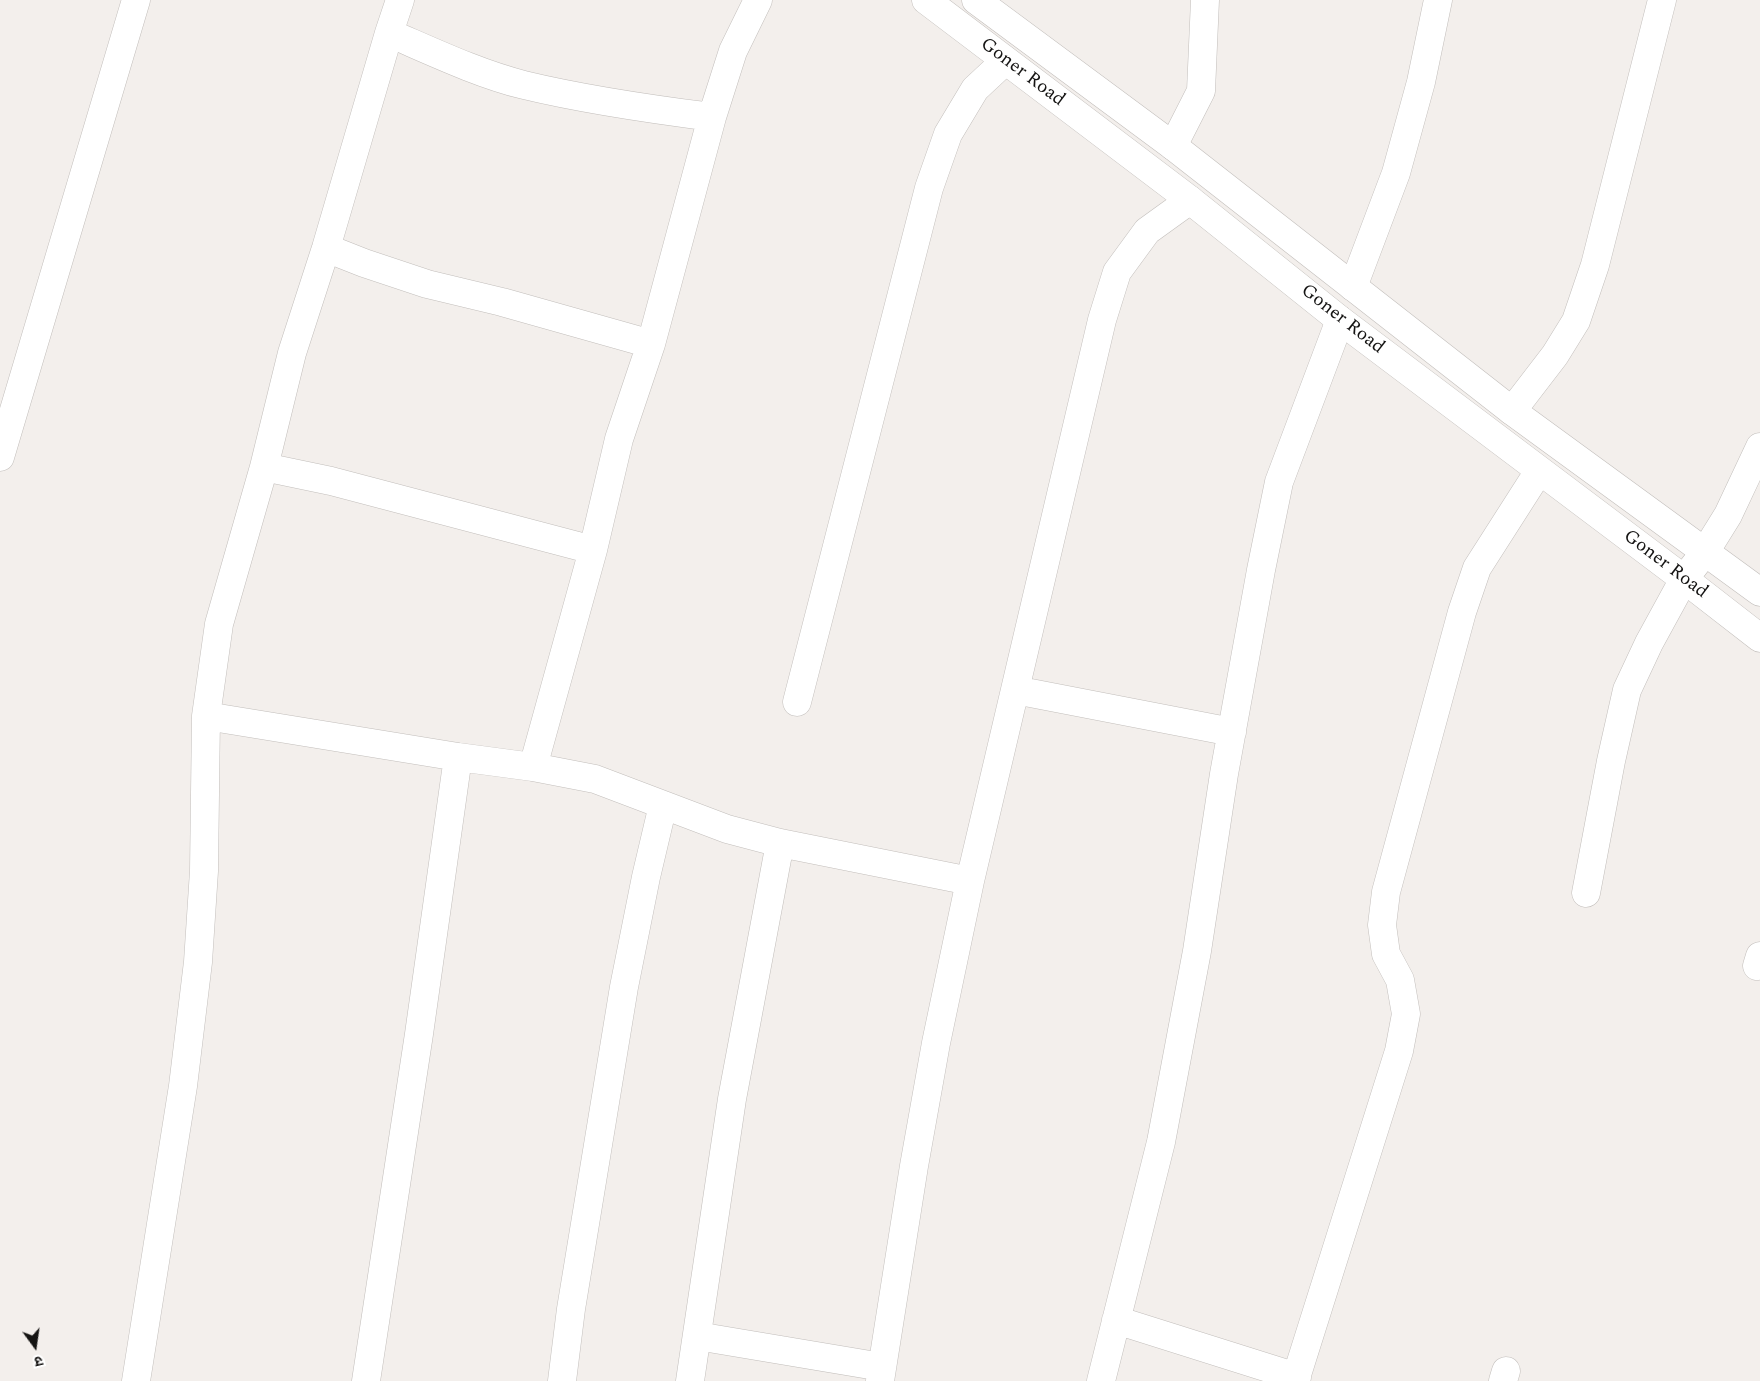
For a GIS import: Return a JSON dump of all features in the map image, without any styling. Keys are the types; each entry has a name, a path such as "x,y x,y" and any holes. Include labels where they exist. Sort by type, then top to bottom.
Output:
{"street":[{"path":"0,457 6,418 136,0"},
{"path":"136,1381 183,1086 198,962 204,871 206,716 219,624 264,467 292,353 326,248 400,0"},
{"path":"533,767 593,550 619,440 651,344 712,117 733,51 758,0"},
{"name":"Goner Road","path":"926,0 1190,200 1340,320 1760,638"},
{"name":"Goner Road","path":"976,0 1173,146 1512,411 1760,592"},
{"path":"1173,146 1201,91 1205,0"},
{"path":"1101,1381 1161,1142 1197,951 1232,732 1279,482 1396,173 1421,82 1438,0"},
{"path":"1512,411 1555,355 1576,321 1595,265 1662,0"},
{"path":"389,33 453,61 522,85 617,105 712,117"},
{"path":"797,702 929,188 948,134 975,89 1005,61"},
{"path":"698,1336 881,1374 914,1166 936,1043 970,881 1102,320 1117,272 1148,231 1190,200"},
{"path":"326,248 427,284 502,302 651,344"},
{"path":"1586,893 1611,761 1627,690 1649,643 1684,579 1705,552 1728,515 1760,447"},
{"path":"264,467 331,481 593,550"},
{"path":"1116,1320 1296,1379 1399,1052 1406,1014 1400,980 1386,954 1382,925 1386,892 1391,873 1462,612 1477,568 1539,471"},
{"path":"1015,690 1232,732"},
{"path":"206,716 458,757 533,767 595,779 727,829 780,843 970,881"},
{"path":"366,1381 419,1034 458,757"},
{"path":"562,1381 571,1309 624,988 646,877 663,805"},
{"path":"690,1381 732,1099 780,843"}]}
